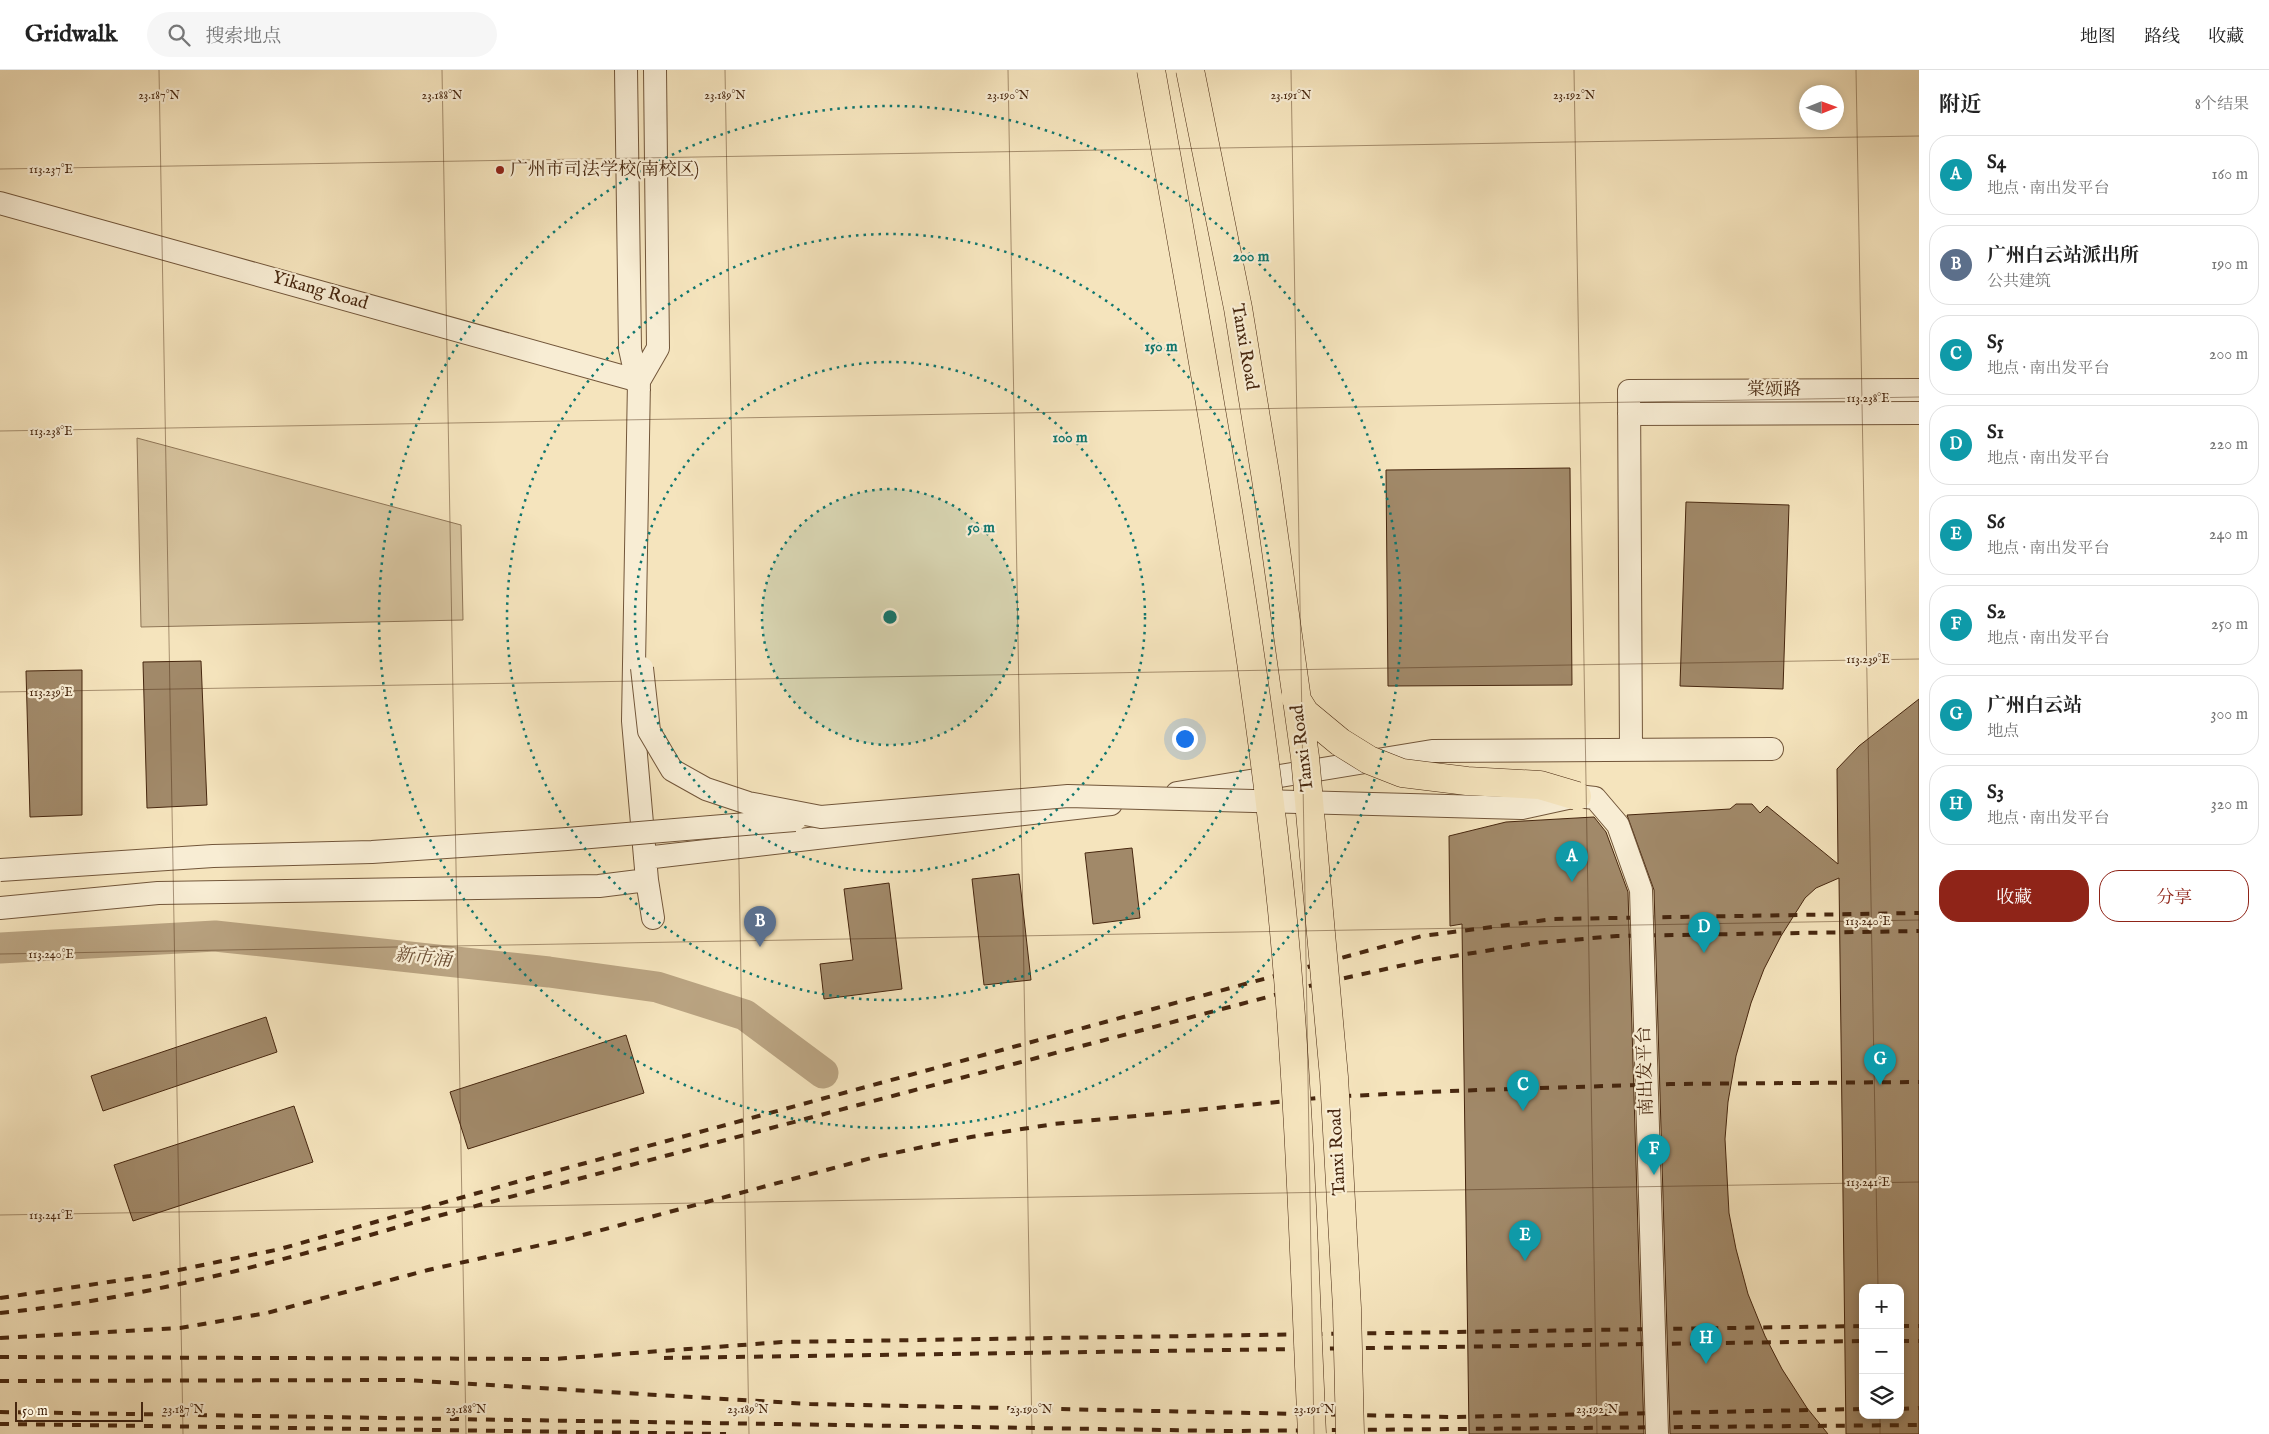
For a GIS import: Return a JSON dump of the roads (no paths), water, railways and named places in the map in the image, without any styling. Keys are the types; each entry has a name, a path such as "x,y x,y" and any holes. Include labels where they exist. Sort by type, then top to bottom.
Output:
{"main road":[{"path":"1151,70 1200,344 1268,790 1282,910 1296,1081 1312,1434"},
{"path":"1175,70 1235,363 1285,671 1292,693 1305,713 1340,742 1369,760 1402,773 1467,781 1540,785 1577,796"},
{"name":"Tanxi Road","path":"1190,70 1238,308 1266,479 1305,757 1334,1077 1346,1308 1350,1434"}],"street":[{"path":"626,70 630,349 639,381 645,465 642,668 649,731 672,770 706,789 748,803 821,817"},
{"path":"653,918 647,880 633,721 639,381 658,348 655,70"},
{"name":"Yikang Road","path":"0,203 639,381"},
{"name":"棠颂路","path":"1919,390 1629,391 1629,414 1919,413"},
{"path":"1629,414 1631,749"},
{"path":"645,858 1117,804 1432,751 1772,749"},
{"path":"0,870 213,856 382,852 567,839 1068,796 1522,808 1577,796"},
{"name":"南出发平台","path":"1577,796 1595,798 1618,825 1641,890 1657,1434"},
{"path":"0,908 158,893 599,886 647,880"}],"waterway":[{"name":"新市涌","path":"0,948 215,936 549,972 657,987 745,1015 823,1073"}],"railway":[{"path":"0,1298 150,1276 280,1249 534,1177 1422,936 1554,919 1919,913"},
{"path":"0,1313 53,1307 158,1289 261,1265 415,1222 1313,985 1422,961 1536,943 1617,936 1919,931"},
{"path":"0,1338 180,1328 267,1313 428,1270 568,1239 875,1157 971,1137 1054,1124 1328,1097 1449,1091 1670,1084 1919,1082"},
{"path":"0,1357 554,1359 782,1342 1859,1326"},
{"path":"1904,1326 1919,1326"},
{"path":"664,1358 1859,1341"},
{"path":"1904,1341 1919,1341"},
{"path":"0,1381 404,1380 810,1404 1451,1417 1859,1409"},
{"path":"1904,1409 1919,1408"},
{"path":"0,1412 1228,1431 1919,1425"},
{"path":"0,1424 726,1434"}],"place":[{"name":"广州市司法学校(南校区)","path":"500,170"},
{"name":"S4","path":"1572,882"},
{"name":"广州白云站派出所","path":"760,947"},
{"name":"S1","path":"1704,953"},
{"name":"广州白云站","path":"1880,1085"},
{"name":"S5","path":"1523,1111"},
{"name":"S2","path":"1654,1175"},
{"name":"S6","path":"1525,1261"},
{"name":"S3","path":"1706,1364"}]}
